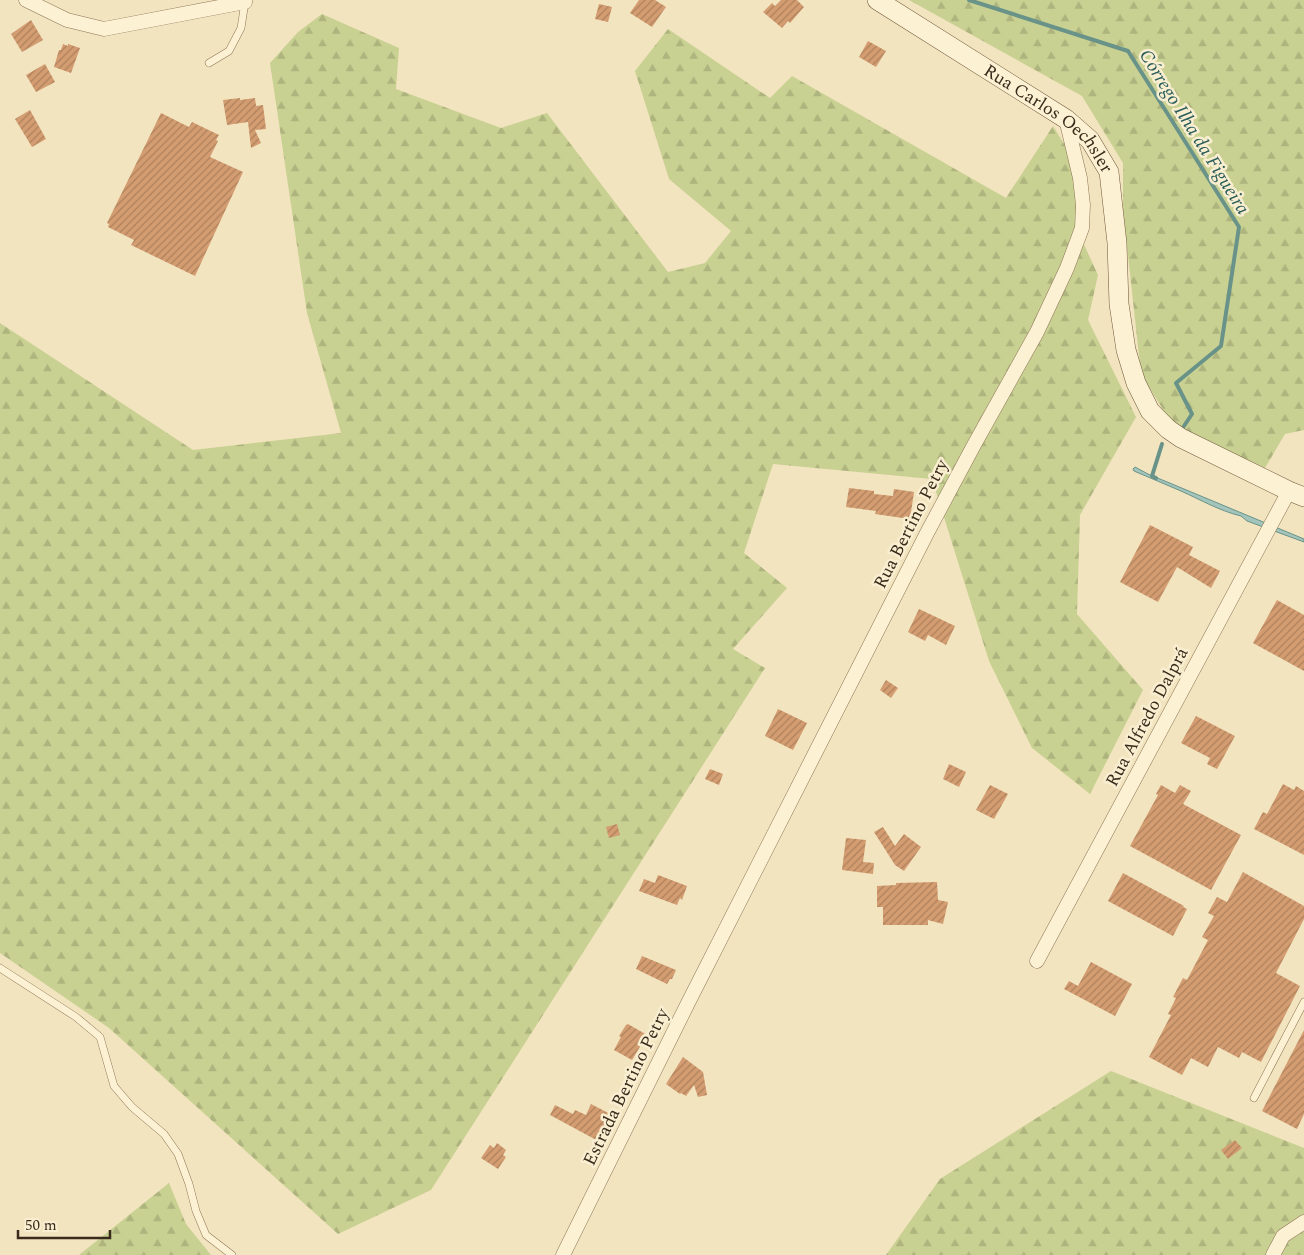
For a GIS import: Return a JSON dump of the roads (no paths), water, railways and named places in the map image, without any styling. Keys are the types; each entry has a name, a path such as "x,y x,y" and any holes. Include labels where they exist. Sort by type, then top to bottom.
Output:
{"main road":[{"name":"Rua Carlos Oechsler","path":"877,0 1066,119 1090,140 1109,172 1117,243 1119,304 1126,350 1142,397 1150,411 1174,434 1296,494"}],"street":[{"path":"26,0 67,20 104,29 245,1"},
{"name":"Rua Bertino Petry","path":"723,936 927,533 1037,332 1067,268 1082,228 1083,205 1080,178 1066,119"},
{"name":"Rua Alfredo Dalprá","path":"1037,961 1296,494"},
{"name":"Estrada Bertino Petry","path":"563,1255 723,936"},
{"path":"1272,1255 1283,1236 1304,1222"}],"lane":[{"path":"209,62 229,51 241,28 245,1"},
{"path":"0,968 76,1018 100,1037 114,1086 132,1107 164,1134 178,1154 196,1211 206,1234 232,1255"},
{"path":"1254,1098 1304,1002"}],"water":[{"path":"1135,467 1304,539 1304,542 1247,521 1241,516 1218,508 1134,471"}],"waterway":[{"name":"Córrego Ilha da Figueira","path":"969,0 1128,51 1239,227 1221,346 1176,383 1192,414 1184,426"},
{"name":"Córrego Ilha da Figueira","path":"1156,478 1152,476 1162,444"}]}
